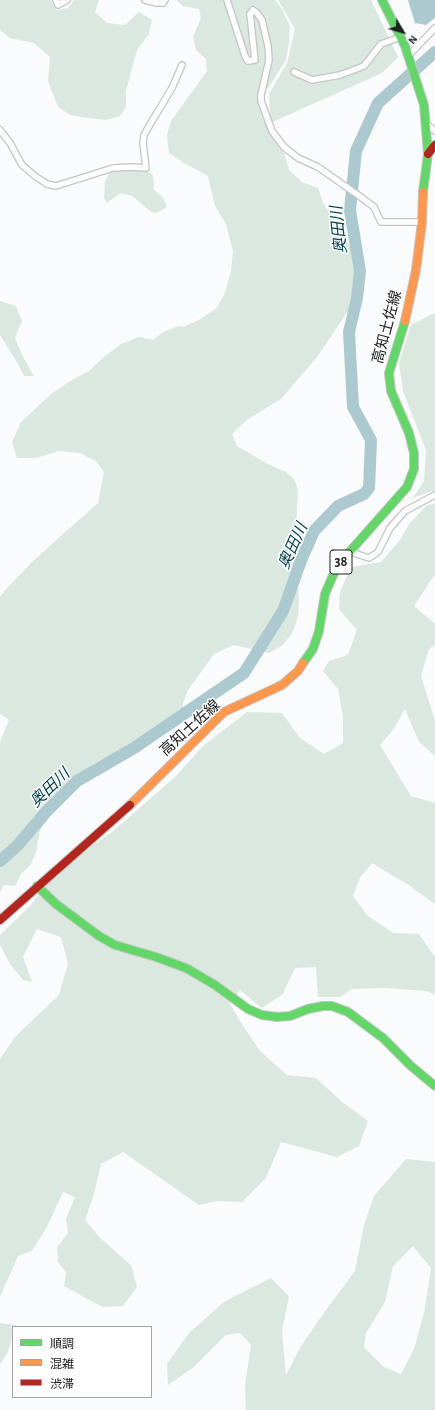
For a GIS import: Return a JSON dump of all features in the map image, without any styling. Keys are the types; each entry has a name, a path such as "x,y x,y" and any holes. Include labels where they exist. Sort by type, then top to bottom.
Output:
{"main road":[{"name":"高知土佐線","path":"0,920 131,804 224,712 282,685 298,671 313,649 319,631 325,594 337,566 407,487 414,469 414,454 409,433 391,391 389,373 407,315 416,270 422,222 424,181 428,154 424,105 409,59 382,0"},
{"path":"428,154 435,145"},
{"path":"37,886 56,904 99,936 115,945 156,957 186,968 215,985 248,1009 262,1015 277,1017 290,1016 308,1009 323,1006 332,1006 348,1012 384,1038 411,1066 435,1086"}],"street":[{"path":"56,0 58,5 67,0"},
{"path":"145,0 157,3 163,3 166,0"},
{"path":"227,0 245,56 248,61 255,60 250,14 253,10 262,20 268,46 269,60 261,101 272,131 284,147 298,158 318,167 374,207 382,222 422,222"},
{"path":"409,59 435,28"},
{"path":"294,72 312,80 340,75 364,66 381,44 400,37"},
{"path":"0,130 10,143 22,165 47,184 56,186 113,168 146,168 143,142 144,135 172,88 182,65"},
{"path":"426,124 435,131"},
{"path":"351,552 369,558 378,552 390,528 405,511 435,495"}],"shaded area":[{"path":"0,0 51,0 56,10 68,8 74,0 99,0 95,12 107,23 125,25 139,12 152,20 149,34 137,50 126,91 126,107 120,116 106,120 88,118 70,115 58,107 48,81 50,57 34,43 10,38 0,30"},
{"path":"176,0 275,0 282,9 290,26 286,60 267,90 261,107 266,123 279,136 289,170 302,182 318,188 324,205 340,229 357,260 356,295 348,311 317,357 281,399 248,419 232,434 237,446 268,464 286,472 294,479 298,490 295,547 299,599 298,616 293,632 283,645 269,653 234,645 214,654 188,690 183,703 183,720 159,732 126,753 88,771 65,792 40,830 36,852 31,864 21,874 15,886 4,885 0,892 0,742 9,720 0,714 0,597 34,560 98,503 104,472 96,461 80,453 59,451 36,458 17,458 12,442 21,422 51,394 70,381 89,371 121,344 139,337 153,340 163,332 179,326 183,327 197,321 216,309 224,295 231,271 233,251 226,224 215,206 208,176 169,153 167,135 171,121 207,71 206,59 196,50 193,37 201,18 199,9 183,6"},
{"path":"278,0 371,0 398,57 382,73 270,123 269,94 287,63 295,29"},
{"path":"111,169 144,169 153,175 154,190 163,197 167,207 157,213 151,212 132,196 121,193 107,203 104,198 105,182"},
{"path":"0,301 16,306 22,321 15,338 23,357 34,376 24,376 0,335"},
{"path":"432,314 435,314 435,490 413,498 424,481 426,450 403,391 399,363 411,325"},
{"path":"435,503 435,574 414,606 435,623 435,645 429,649 421,676 435,721 435,756 419,742 405,709 393,730 380,745 411,796 435,803 435,904 407,884 372,863 360,878 353,896 367,915 393,933 419,934 435,957 435,995 426,991 386,988 352,989 340,997 318,997 316,967 295,968 283,994 262,1008 240,990 230,1004 260,1051 287,1075 316,1078 341,1101 368,1121 359,1146 337,1157 281,1142 266,1178 242,1202 217,1201 199,1205 123,1152 101,1164 94,1194 85,1220 100,1238 131,1265 137,1287 123,1306 102,1307 64,1286 66,1272 58,1262 57,1247 68,1233 66,1219 75,1197 63,1192 47,1227 32,1251 18,1256 0,1297 0,1059 15,1037 59,995 68,964 61,937 37,929 23,957 32,982 23,980 10,964 0,945 0,935 30,906 60,867 112,832 175,777 203,746 247,712 282,713 300,738 324,754 343,743 343,717 338,689 323,671 329,661 348,655 357,630 339,609 340,592 351,567 381,562 400,540 410,523 426,506"},
{"path":"406,1159 435,1162 435,1410 246,1410 245,1385 251,1345 240,1333 226,1335 194,1367 168,1385 167,1364 189,1333 225,1301 271,1278 289,1296 282,1331 286,1375 301,1346 355,1271 364,1225 374,1196","holes":["413,1246 431,1268 424,1313 414,1349 401,1374 384,1367 364,1347 366,1333 385,1302 393,1266"]},
{"path":"0,1323 16,1325 12,1326 12,1338 7,1354 0,1364"}],"water":[{"path":"408,0 435,0 435,18 426,25 415,23"}],"waterway":[{"name":"奥田川","path":"0,861 17,846 46,812 77,781 134,748 244,673 283,611 302,558 314,531 338,506 364,494 369,488 371,440 353,407 349,332 357,298 360,271 350,210 356,151 378,103 435,52"}],"traffic: fast":[{"path":"382,0 405,46 424,105 428,154 423,192"},
{"path":"303,663 313,649 319,631 325,594 337,566 407,487 414,469 414,453 409,433 391,391 389,373 405,321"},
{"path":"37,886 56,904 99,936 115,945 156,957 186,968 215,985 248,1009 262,1015 277,1017 290,1016 308,1009 323,1006 332,1006 348,1012 383,1038 411,1066 435,1086"}],"traffic: slow":[{"path":"405,321 416,270 422,222 423,192"},
{"path":"130,805 224,712 282,685 298,671 303,663"}],"traffic: jam":[{"path":"428,154 435,145"},
{"path":"0,920 130,805"}]}
